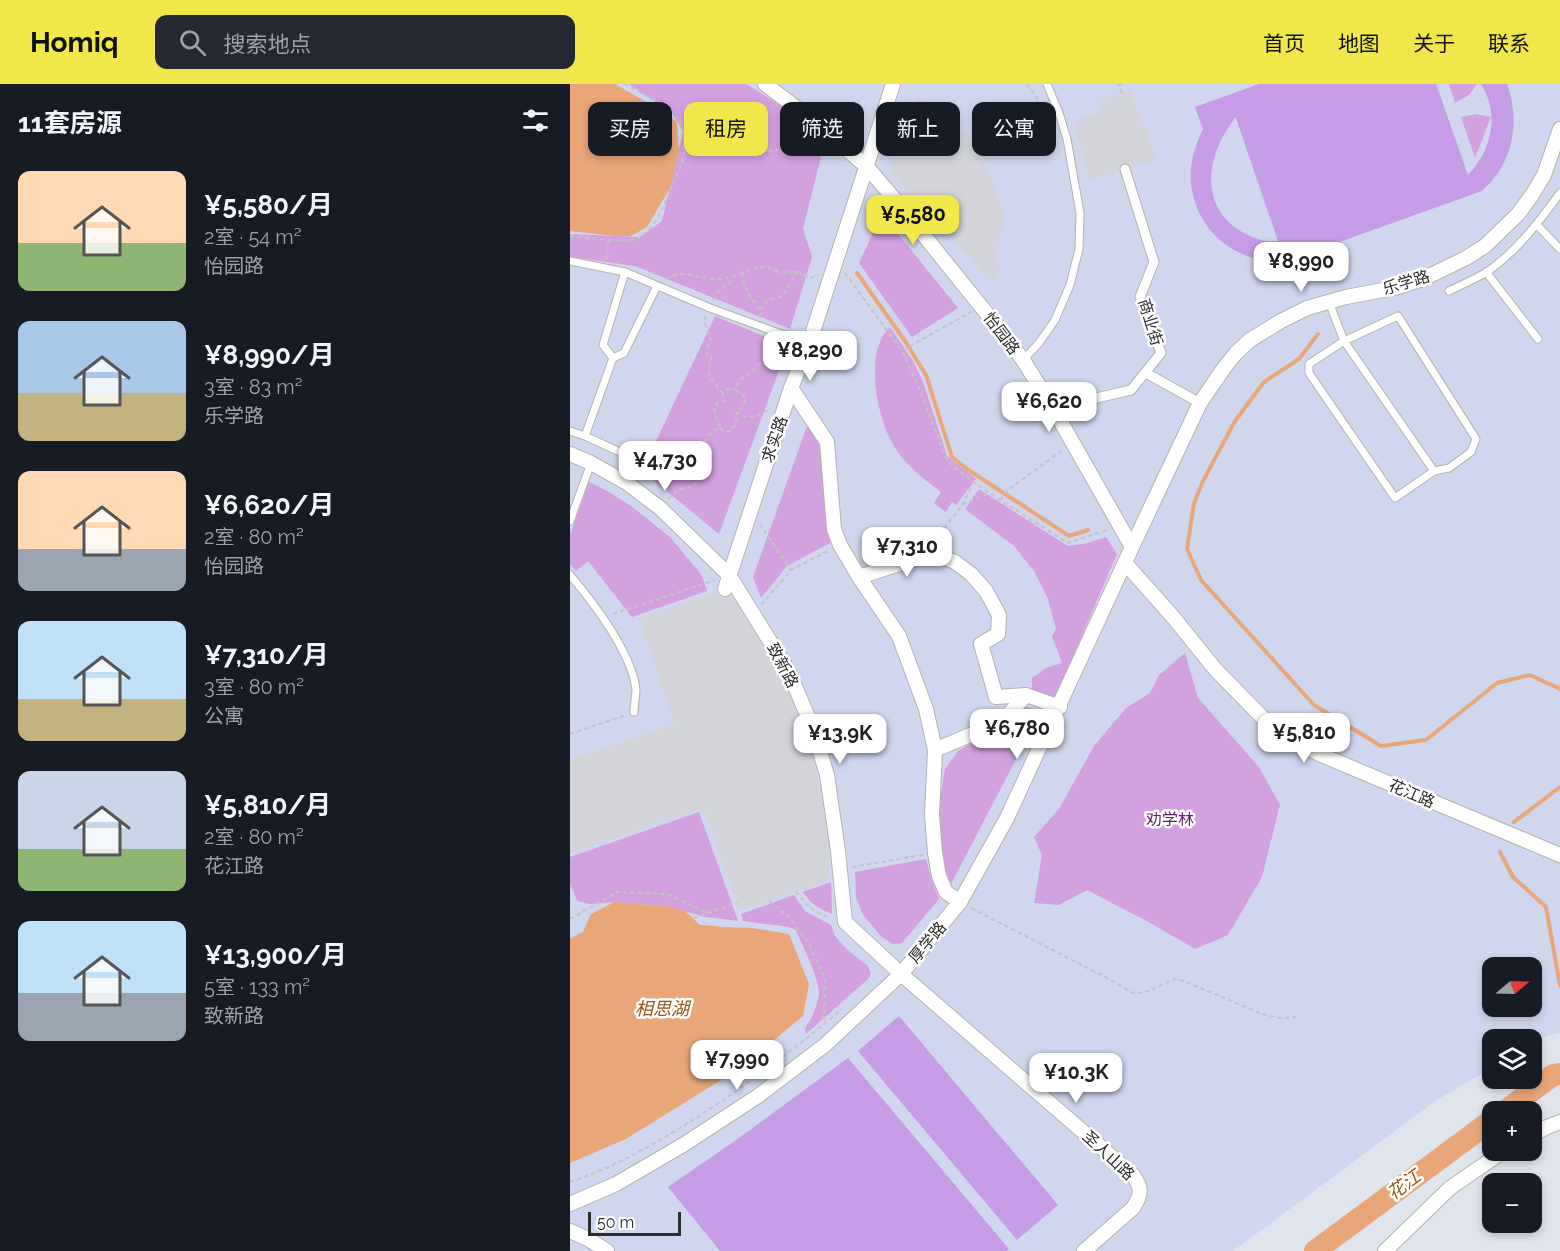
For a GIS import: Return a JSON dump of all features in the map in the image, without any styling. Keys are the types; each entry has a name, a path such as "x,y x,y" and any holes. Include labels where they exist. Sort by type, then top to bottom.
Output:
{"street":[{"name":"怡园路","path":"765,84 789,102"},
{"name":"求实路","path":"727,582 791,388 809,344 893,84"},
{"name":"乐学路","path":"1132,547 1200,403 1236,353 1250,340 1307,308 1423,279 1485,246 1518,214 1532,195 1556,155 1560,129"},
{"name":"怡园路","path":"854,156 867,167 1023,360 1132,547"},
{"name":"商业街","path":"1053,408 1131,390 1161,353 1140,297 1154,262 1125,169"},
{"path":"1146,373 1200,403"},
{"path":"791,388 827,442 834,529 840,544 859,577 899,636 926,709 935,750 932,815 939,876 946,892 960,902"},
{"name":"致新路","path":"570,454 627,483 660,508 754,615 789,672 813,729 827,775 845,922"},
{"name":"厚学路","path":"570,1204 635,1173 758,1096 825,1045 901,974 960,902 1007,818 1132,547"},
{"path":"859,577 933,553 955,562 971,574 986,591 999,615 998,634 981,644 996,697 1026,695 1060,707"},
{"name":"花江路","path":"1125,563 1215,669 1262,717 1287,736 1319,754 1560,855"},
{"path":"935,750 970,735 992,729 1026,695"},
{"path":"845,922 901,974"},
{"name":"圣人山路","path":"901,974 1133,1175 1139,1184 1138,1200 1133,1208 1084,1251"},
{"path":"1542,1130 1560,1122"},
{"path":"1385,1251 1450,1188 1489,1161"},
{"path":"570,1231 607,1251"}],"lane":[{"path":"1023,360 1039,343 1054,320 1070,285 1079,249 1080,213 1067,138 1047,84"},
{"path":"1449,291 1486,272 1508,254 1537,225 1560,193"},
{"path":"1537,225 1560,249"},
{"path":"570,261 625,272 710,308 809,344"},
{"path":"613,358 603,345 625,272"},
{"path":"1486,272 1538,339"},
{"path":"585,436 613,358 624,353 657,286"},
{"path":"1329,302 1344,341 1434,471"},
{"path":"1398,316 1476,440 1471,452 1449,468 1434,471 1395,498 1309,373 1309,364 1344,341 1398,316"},
{"path":"570,431 646,464"},
{"path":"570,521 591,463"},
{"path":"570,575 602,617 629,666 636,689 634,712"}],"path":[{"path":"624,84 669,108 680,121 684,133"},
{"path":"1122,84 1119,85 1122,93"},
{"path":"570,236 636,239 645,234 666,201 684,156"},
{"path":"604,268 609,239"},
{"path":"723,392 718,390 709,373 711,358 707,354 707,349 711,339 704,321 719,289 743,272 757,267 781,272 797,272 811,278 836,262 902,351 918,385 946,458 953,466 989,493 1068,543 1120,526"},
{"path":"743,272 744,286 761,310"},
{"path":"757,325 763,304 783,296 797,272"},
{"path":"657,286 671,276 733,278"},
{"path":"902,351 982,307"},
{"path":"736,390 743,377 751,374 759,364 767,362 790,336"},
{"path":"730,388 746,399 737,413 736,424 731,431 724,431 720,428 714,410 718,402 724,401 723,392 730,388"},
{"path":"737,413 756,417 775,406 785,407"},
{"path":"660,508 678,490 693,486 706,473 707,464 702,453 703,444 710,434 720,428"},
{"path":"1000,500 1008,489 1073,443"},
{"path":"646,464 667,460 688,460 702,453"},
{"path":"933,553 937,538 962,505 974,482"},
{"path":"962,505 989,493"},
{"path":"750,510 791,570"},
{"path":"754,615 791,570 840,544"},
{"path":"602,617 727,582"},
{"path":"570,734 634,712"},
{"path":"840,868 935,853"},
{"path":"796,891 810,909 845,922"},
{"path":"570,919 617,892 667,894 708,913"},
{"path":"769,901 791,919 810,944 825,978 824,1024"},
{"path":"960,902 1133,993 1151,990 1174,979 1184,981 1262,1014 1281,1018 1298,1017"},
{"path":"693,918 737,903"},
{"path":"570,1182 634,1155 693,1121 739,1090 842,1009"}],"shaded area":[{"path":"570,84 1560,84 1560,1033 1542,1039 1542,1029 1482,1029 1482,1074 1437,1100 1233,1251 570,1251"},
{"path":"1259,84 1436,84 1468,175 1483,154 1491,131 1490,107 1481,84 1507,84 1511,98 1513,127 1511,142 1501,168 1482,191 1292,259 1274,261 1256,259 1239,253 1212,232 1202,218 1191,183 1193,155 1203,129 1195,107","holes":["1236,118 1278,241 1259,240 1242,232 1228,221 1218,208 1211,178 1213,162 1225,132"]},
{"path":"1130,90 1157,159 1091,180 1073,123 1102,110 1099,101"},
{"path":"917,96 929,102 915,102"},
{"path":"960,129 970,139 972,156 980,156 1000,201 1003,223 996,261 1002,264 995,283 989,280 890,171 895,156 960,156"},
{"path":"727,588 770,653 788,688 814,763 829,840 828,881 739,911 704,808 570,854 570,760 675,724 639,618"},
{"path":"899,1016 1058,1205 1017,1240 858,1051"},
{"path":"848,1058 1009,1249 1006,1251 720,1251 668,1187"}],"green space":[{"path":"628,84 746,84 780,105 780,156 821,156 803,229 812,257 790,329 635,266 570,257 570,234 640,237 662,221 683,131 672,114 672,102 656,102"},
{"path":"1449,84 1477,84 1469,95 1455,103"},
{"path":"1476,114 1491,117 1475,158 1461,117"},
{"path":"882,214 958,308 912,337 859,263"},
{"path":"715,316 788,346 719,534 642,471"},
{"path":"890,327 913,361 923,382 947,456 976,479 956,505 952,502 946,512 934,503 941,492 904,459 894,446 882,419 875,368 882,338"},
{"path":"807,426 822,444 827,531 832,542 787,566 761,598 753,577"},
{"path":"589,482 631,506 670,537 701,574 707,591 632,617 588,561 576,571 570,564 570,535"},
{"path":"979,489 1068,546 1106,537 1117,554 1056,696 1042,696 1032,689 1032,678 1046,668 1062,663 1052,637 1056,629 1048,599 1034,571 1014,546 965,509"},
{"name":"劝学林","path":"1185,653 1198,698 1259,767 1280,805 1262,877 1228,935 1195,949 1087,890 1059,905 1034,903 1042,855 1034,837 1059,809 1094,746 1126,708 1150,693 1159,675"},
{"path":"1027,707 1036,710 1037,719 951,884 942,861 938,828 945,769 959,750 1000,734 1018,712"},
{"path":"699,812 738,921 706,917 665,906 614,902 589,904 577,901 570,883 570,857"},
{"path":"926,859 939,899 902,943 893,944 882,937 863,915 856,897 855,872"},
{"path":"831,882 832,914 816,906 803,892"},
{"path":"794,895 805,911 831,925 835,936 868,966 871,974 806,1034 805,1028 814,1011 819,993 813,970 796,930 743,921 741,914"}],"water":[{"path":"570,84 615,84 646,102 588,102 588,156 672,156 672,118 677,122 679,150 670,188 647,227 631,236 570,231"},
{"name":"相思湖","path":"614,902 665,906 685,911 700,925 752,928 789,934 809,984 803,1016 742,1067 626,1139 570,1163 570,939 583,932 591,914"}],"waterway":[{"path":"857,273 926,375 952,457 1069,536 1088,530"},
{"path":"1318,334 1299,359 1264,382 1235,421 1203,481 1194,503 1187,549 1201,580 1314,705 1381,746 1426,740 1497,683 1530,675 1560,689"},
{"path":"1514,822 1560,787"},
{"path":"1500,852 1513,877 1546,907 1560,986"},
{"name":"花江","path":"1519,1101 1553,1075 1560,1074"},
{"name":"花江","path":"1315,1251 1482,1127"}]}
